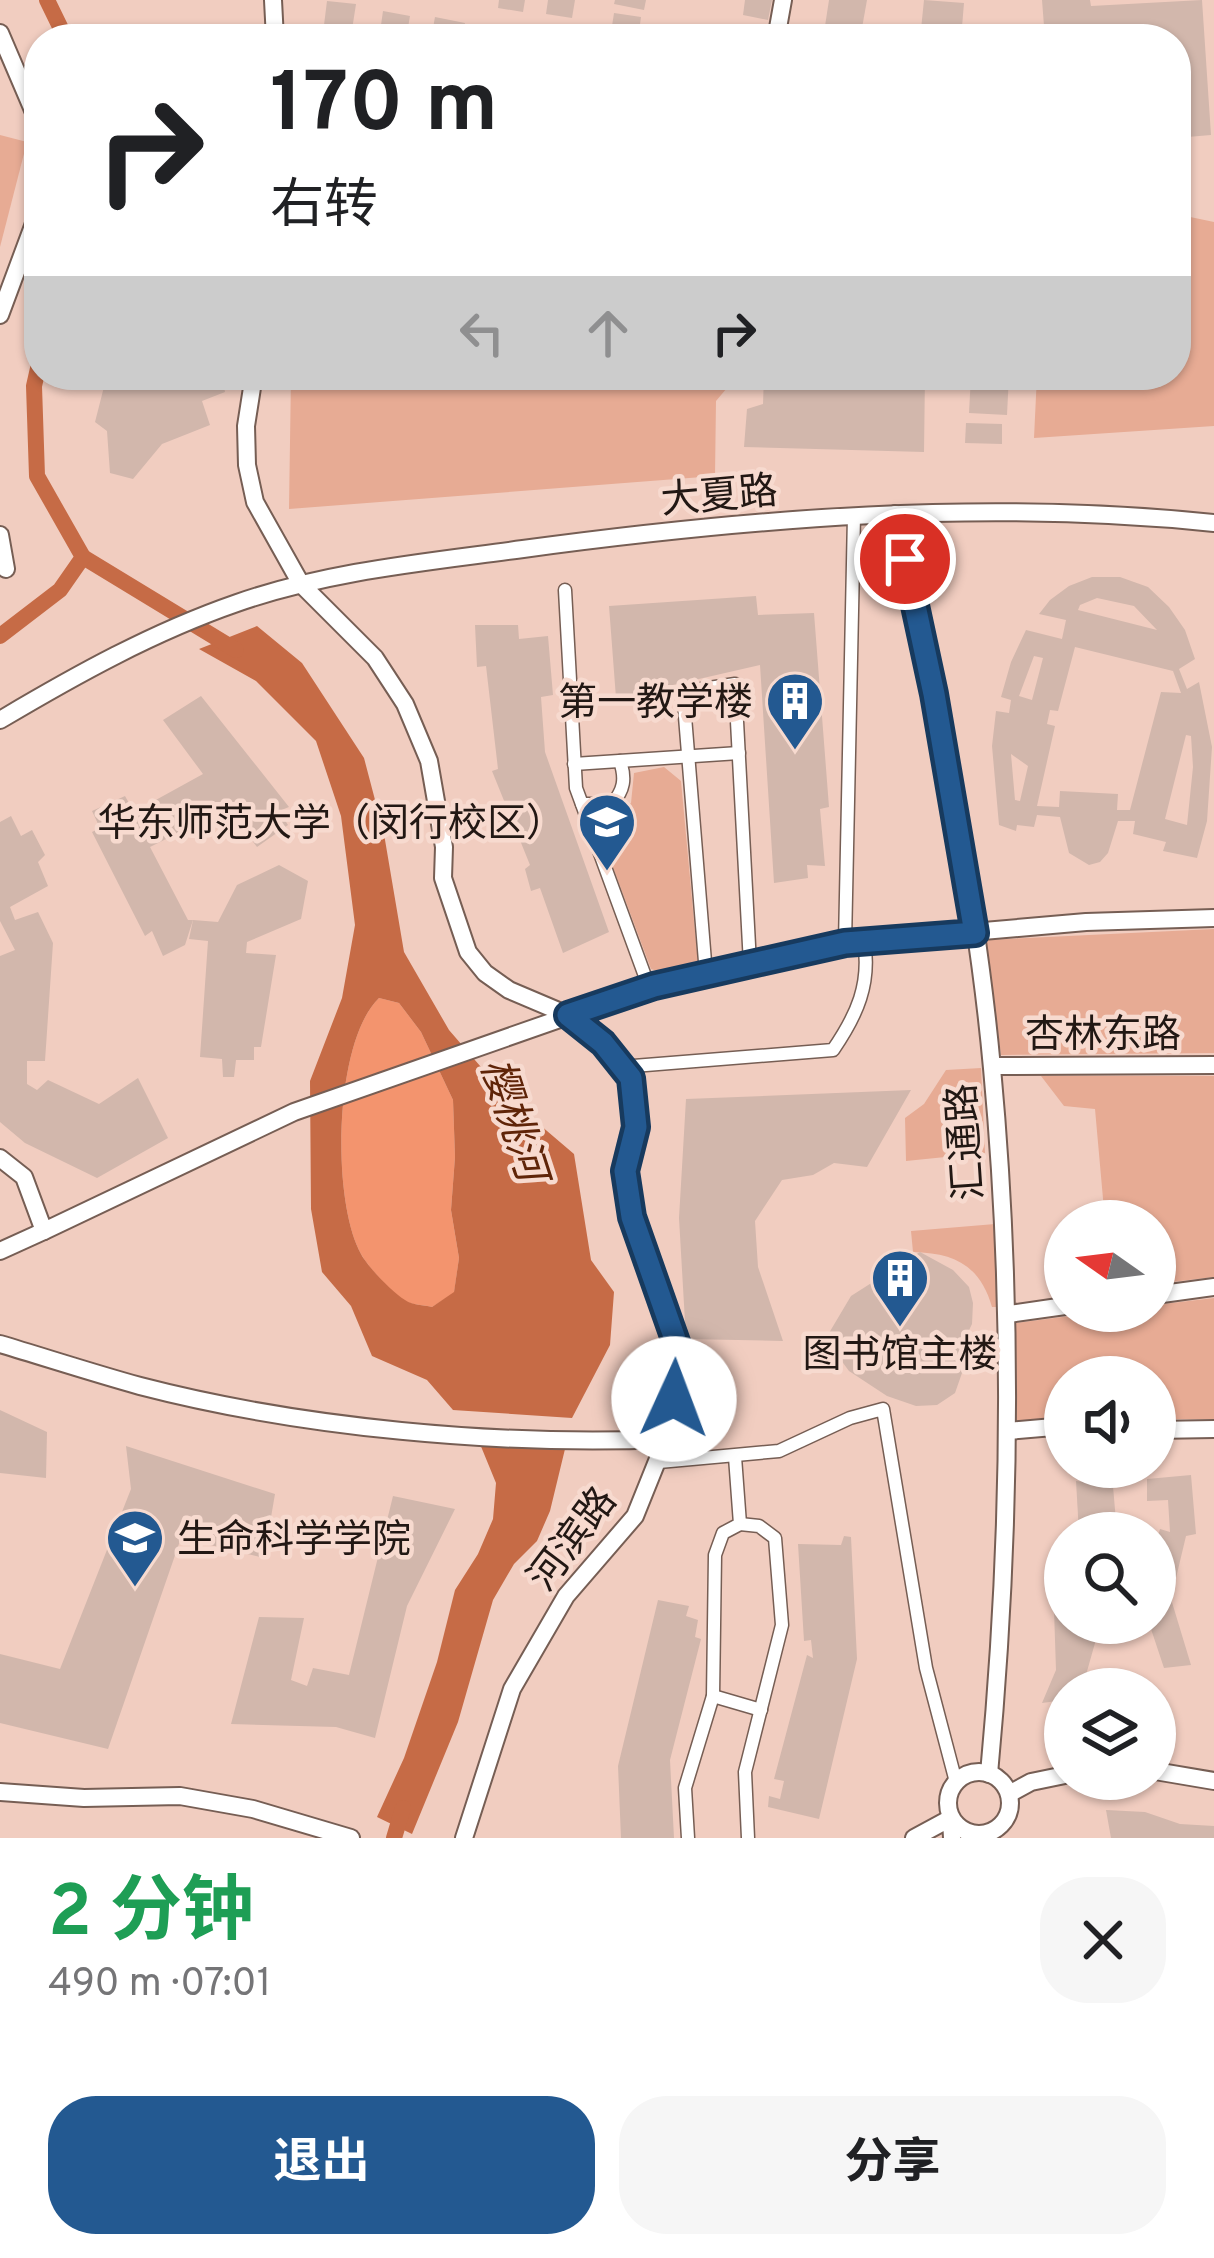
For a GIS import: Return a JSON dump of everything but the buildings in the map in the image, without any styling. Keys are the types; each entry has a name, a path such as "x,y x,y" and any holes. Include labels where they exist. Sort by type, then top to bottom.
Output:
{"street":[{"path":"0,33 24,89"},
{"path":"0,315 24,250"},
{"path":"252,390 247,465 255,502 301,584 375,658 404,704 429,761 444,847 443,878 468,952 485,973 509,989 568,1015 603,1043 621,1066 833,1050 857,1016 868,966 855,942 854,516"},
{"name":"大夏路","path":"0,720 148,639 236,603 301,584 617,536 854,516 1008,511 1214,523"},
{"name":"汇通路","path":"896,514 934,694 975,933 992,1066 1009,1314 999,1667 989,1774"},
{"path":"0,536 6,568"},
{"path":"565,590 574,764 582,804 649,987"},
{"path":"706,974 683,692 735,684 750,964"},
{"path":"574,764 739,752"},
{"path":"582,804 612,804 623,791 620,761"},
{"path":"0,1251 294,1112 649,987 855,942 1086,922 1214,918"},
{"name":"杏林东路","path":"992,1066 1214,1065"},
{"name":"河滨路","path":"464,1838 512,1689 566,1596 635,1516 666,1439 682,1359 632,1217 625,1171 636,1127 631,1078 621,1066"},
{"path":"0,1158 23,1177 44,1231"},
{"path":"1176,1292 1214,1287"},
{"path":"1009,1314 1044,1309"},
{"path":"0,1343 142,1386 321,1422 598,1442 666,1439"},
{"path":"659,1462 779,1451 850,1418 883,1409 926,1667 956,1782 948,1804 952,1838"},
{"path":"1008,1431 1044,1428"},
{"path":"1176,1430 1214,1430"},
{"path":"735,1457 740,1524"},
{"path":"688,1838 685,1787 713,1696 715,1555 723,1533 740,1524 759,1526 775,1538 782,1625 745,1772 748,1838"},
{"path":"713,1696 760,1710"},
{"path":"956,1782 972,1773 989,1774 1003,1783 1009,1794 1011,1838"},
{"path":"1176,1774 1214,1780"},
{"path":"1009,1794 1044,1779"},
{"path":"0,1792 84,1798 180,1796 253,1809 348,1837"},
{"path":"951,1818 968,1833 987,1834 1008,1816"},
{"path":"914,1838 951,1818"}],"shaded area":[{"name":"华东师范大学（闵行校区）","path":"0,0 1214,0 1214,1838 0,1838"},
{"path":"0,135 24,141 24,154 0,247"},
{"path":"1191,217 1214,222 1214,426 1034,438 1036,390 1191,390"},
{"path":"291,390 725,390 716,401 715,476 289,509"},
{"path":"664,767 681,781 698,964 664,973 651,969 595,819 615,817 631,803 634,773"},
{"path":"1214,929 1214,1053 1001,1055 986,940"},
{"path":"379,998 399,1003 421,1032 453,1100 451,1210 459,1258 454,1293 432,1307 405,1301 369,1266 351,1229 345,1197 342,1122 346,1084 364,1019"},
{"path":"981,1068 985,1153 906,1161 905,1118 924,1104 946,1070"},
{"path":"1041,1076 1214,1076 1214,1277 1176,1282 1176,1200 1103,1200 1095,1109 1064,1106"},
{"path":"995,1224 1001,1307 992,1307 980,1281 963,1264 941,1255 913,1252 911,1231"},
{"path":"1214,1298 1214,1419 1176,1419 1176,1356 1044,1356 1044,1420 1015,1422 1016,1323 1044,1319 1044,1332 1176,1332 1176,1303"}],"water":[{"path":"257,626 302,663 364,758 384,834 404,952 449,1030 506,1096 574,1154 591,1260 614,1292 610,1345 572,1418 453,1410 427,1380 372,1356 351,1306 322,1272 311,1209 310,1081 342,998 355,925 341,816 316,741 256,681 199,649","holes":["379,998 399,1003 421,1032 453,1100 451,1210 459,1258 454,1292 432,1307 405,1300 369,1266 351,1229 345,1197 342,1122 353,1049 364,1019"]},
{"path":"480,1444 565,1449 550,1511 537,1541 514,1564 493,1600 458,1722 412,1834 377,1817 404,1758 437,1662 455,1590 493,1519 496,1483"}],"waterway":[{"path":"47,0 59,24"},
{"path":"0,636 60,590 83,557 37,476 34,390"},
{"name":"樱桃河","path":"83,557 236,650"},
{"name":"樱桃河","path":"394,1838 403,1808"}],"place":[{"name":"第一教学楼","path":"795,752"},
{"name":"华东师范大学（闵行校区）","path":"607,873"},
{"name":"图书馆主楼","path":"900,1329"},
{"name":"生命科学学院","path":"135,1589"}],"route":[{"path":"674,1399 682,1359 632,1217 625,1171 636,1127 631,1078 603,1043 568,1015 654,986 845,943 975,933 934,694 905,559"}]}
